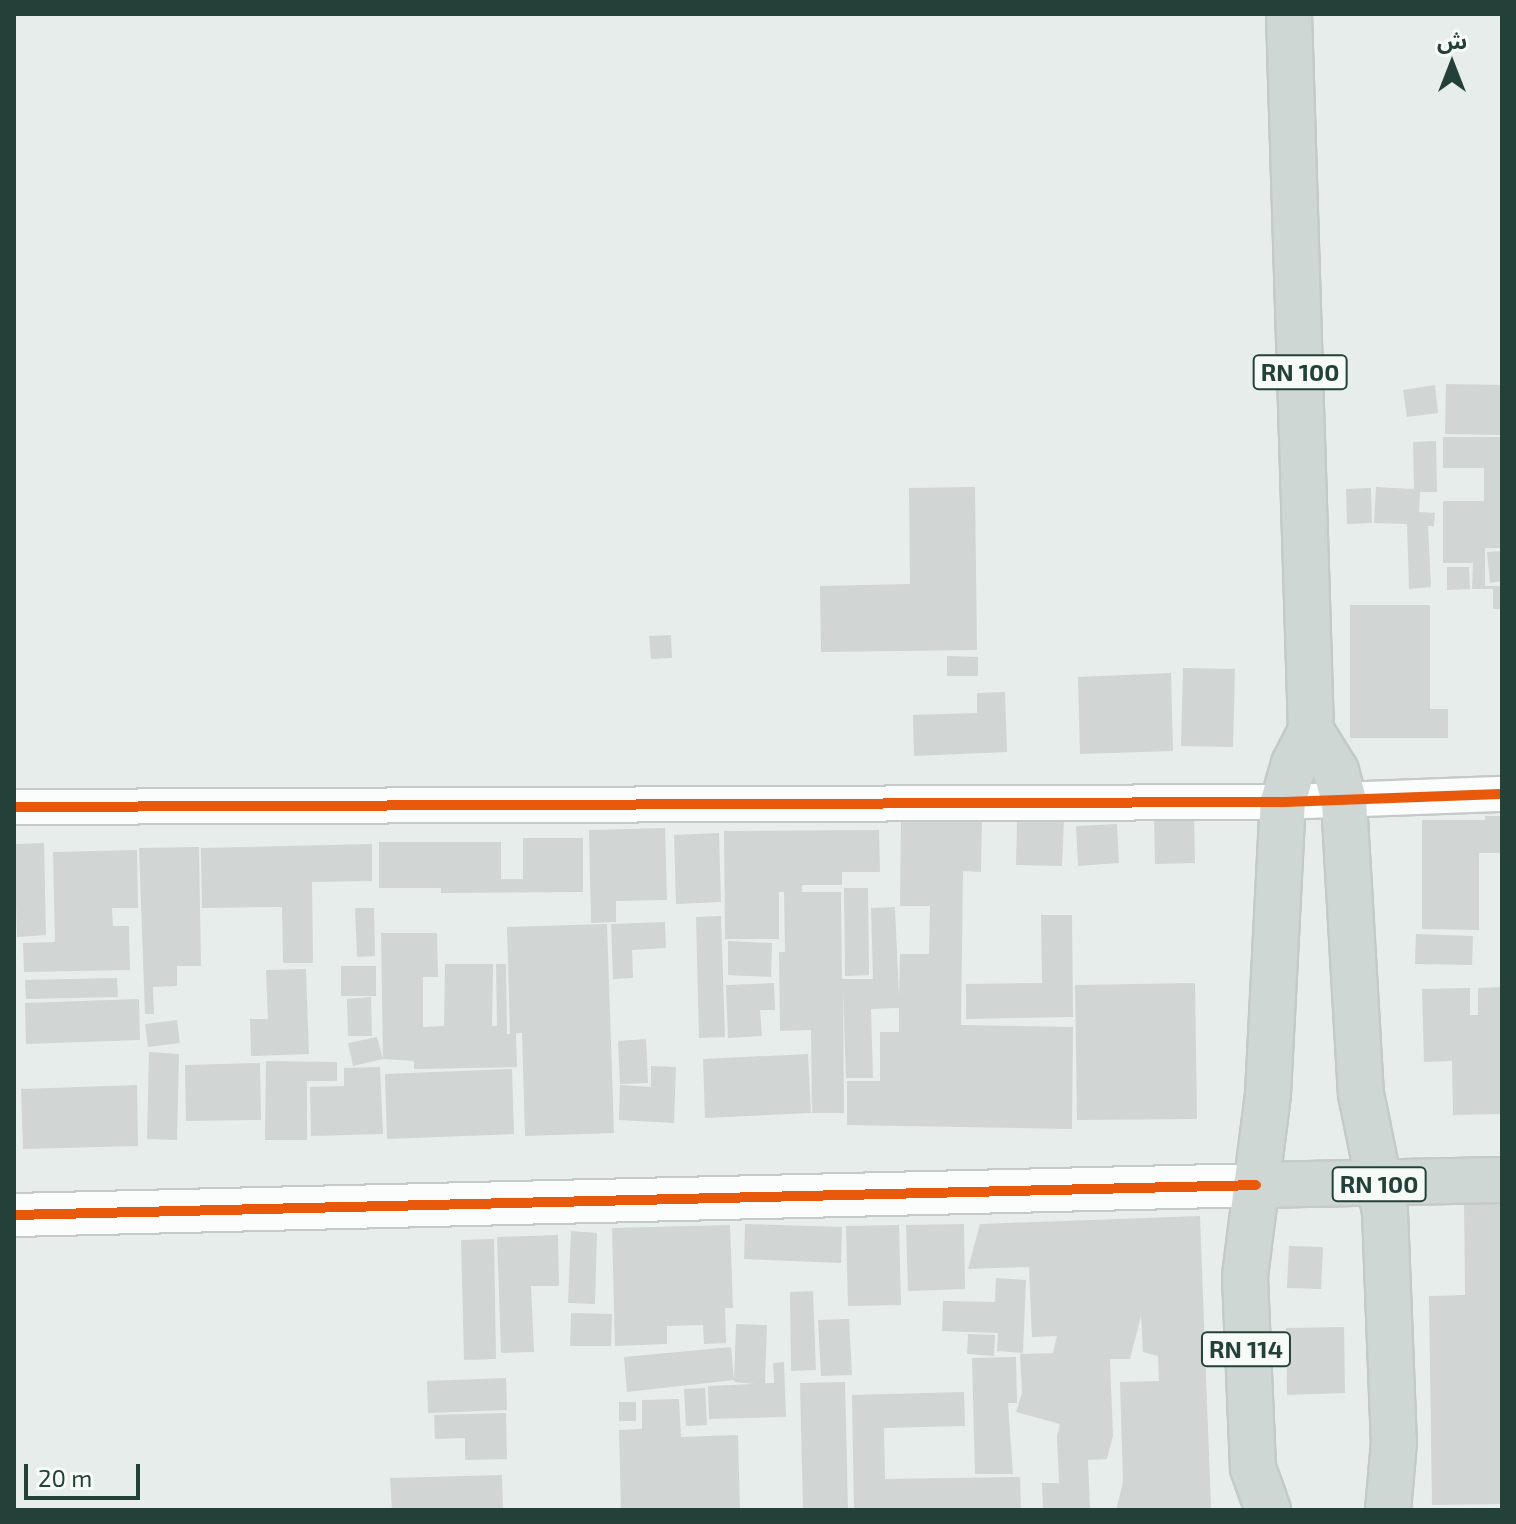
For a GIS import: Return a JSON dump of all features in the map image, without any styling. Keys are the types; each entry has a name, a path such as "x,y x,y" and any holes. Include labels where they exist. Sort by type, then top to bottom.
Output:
{"main road":[{"name":"RN 100","path":"1289,14 1311,731 1294,764 1283,802 1268,1094 1256,1185 1502,1180"},
{"name":"RN 100","path":"1311,731 1329,756 1344,801 1361,1094 1381,1184"},
{"path":"1381,1184 1389,1262 1394,1442 1388,1510"},
{"name":"RN 114","path":"1256,1185 1244,1306 1253,1468 1268,1510"}],"street":[{"path":"14,807 1283,802 1502,794"},
{"path":"14,1215 1256,1185"}],"building":[{"path":"1446,384 1502,385 1502,435 1445,434"},
{"path":"1435,385 1438,413 1407,417 1403,390"},
{"path":"1443,437 1502,437 1502,548 1485,548 1485,586 1502,586 1502,609 1493,609 1493,589 1472,589 1473,563 1443,563 1443,501 1484,501 1484,468 1443,468"},
{"path":"1436,441 1437,492 1420,492 1419,512 1435,513 1434,526 1428,526 1431,587 1409,589 1407,524 1374,523 1376,487 1414,489 1413,442"},
{"path":"975,487 977,650 821,652 820,586 910,584 909,488"},
{"path":"1371,488 1372,523 1347,524 1346,489"},
{"path":"1502,551 1502,581 1490,583 1487,552"},
{"path":"1447,567 1469,567 1470,589 1447,590"},
{"path":"1350,605 1430,605 1430,709 1448,709 1448,738 1350,738"},
{"path":"671,635 672,658 651,659 649,636"},
{"path":"947,656 978,657 978,676 947,676"},
{"path":"1183,668 1235,669 1233,747 1181,746"},
{"path":"1171,673 1173,751 1080,754 1078,677"},
{"path":"1005,692 1007,752 914,756 913,715 977,713 977,693"},
{"path":"1194,816 1195,863 1155,864 1154,817"},
{"path":"1485,816 1502,816 1502,853 1479,853 1479,930 1422,929 1422,820 1485,820"},
{"path":"901,818 982,819 981,872 963,871 961,1025 1073,1027 1072,1129 847,1125 847,1081 880,1081 880,1032 899,1032 899,1008 871,1009 873,1078 846,1078 843,990 844,1113 812,1113 811,1030 780,1031 779,952 785,952 784,892 779,892 779,939 725,939 724,831 879,830 880,872 842,872 842,885 802,885 802,892 841,892 842,979 873,979 871,908 895,907 899,997 900,954 929,954 930,906 900,906"},
{"path":"1017,819 1064,820 1062,866 1016,865"},
{"path":"1117,824 1119,863 1078,866 1076,826"},
{"path":"665,828 667,900 616,901 616,922 591,923 589,830"},
{"path":"719,833 721,902 676,904 674,835"},
{"path":"523,838 583,838 583,892 441,893 441,888 379,888 379,842 501,842 501,879 523,879"},
{"path":"44,843 46,935 17,937 14,844"},
{"path":"372,844 372,881 312,882 313,963 283,963 282,907 202,908 201,848"},
{"path":"199,847 201,966 177,966 177,986 153,987 154,1014 145,1014 139,848"},
{"path":"137,850 138,908 112,908 113,926 129,926 130,970 24,972 23,943 55,942 53,852"},
{"path":"844,888 868,888 869,975 845,976"},
{"path":"355,908 374,908 375,956 357,957"},
{"path":"1041,915 1072,915 1073,1017 966,1019 966,984 1042,983"},
{"path":"721,916 725,1037 699,1038 696,917"},
{"path":"665,922 666,948 632,950 633,978 613,979 611,924"},
{"path":"607,924 614,1133 525,1136 522,1033 516,1033 517,1067 414,1069 414,1061 383,1059 381,933 437,933 438,977 423,977 423,1027 444,1026 445,964 493,964 492,1026 497,1026 496,964 506,964 507,1034 510,1034 507,927"},
{"path":"1416,934 1473,936 1472,965 1415,964"},
{"path":"728,941 772,943 771,977 728,975"},
{"path":"341,966 376,966 376,996 341,996"},
{"path":"306,969 309,1054 251,1056 250,1019 268,1019 266,970"},
{"path":"117,978 118,997 26,999 25,980"},
{"path":"774,983 775,1010 760,1010 762,1036 728,1038 726,985"},
{"path":"1195,983 1197,1119 1077,1120 1075,985"},
{"path":"1500,987 1502,1114 1453,1115 1452,1061 1424,1062 1422,989 1470,988 1470,1015 1478,1015 1478,988"},
{"path":"371,997 372,1036 348,1036 347,999"},
{"path":"139,999 140,1040 26,1044 25,1003"},
{"path":"177,1020 180,1043 148,1047 145,1024"},
{"path":"377,1037 383,1059 353,1066 348,1043"},
{"path":"646,1039 648,1083 620,1084 618,1041"},
{"path":"149,1052 179,1054 177,1140 147,1139"},
{"path":"808,1054 811,1113 705,1118 703,1059"},
{"path":"266,1061 337,1062 337,1081 307,1081 307,1140 265,1140"},
{"path":"260,1063 261,1120 186,1121 185,1065"},
{"path":"651,1066 676,1067 674,1123 619,1120 620,1085 651,1087"},
{"path":"380,1067 383,1134 311,1136 310,1087 344,1086 344,1068"},
{"path":"512,1069 514,1134 387,1139 385,1074"},
{"path":"137,1085 138,1146 23,1149 21,1089"},
{"path":"1502,1202 1502,1504 1432,1505 1429,1296 1465,1295 1464,1203"},
{"path":"1200,1216 1211,1508 1116,1510 1123,1482 1120,1382 1159,1381 1158,1356 1143,1352 1141,1316 1130,1359 1110,1359 1113,1436 1107,1459 1088,1460 1090,1510 1043,1510 1042,1483 1059,1483 1057,1436 1060,1424 1016,1412 1022,1393 1020,1354 1053,1353 1057,1336 1032,1337 1029,1267 968,1269 980,1224"},
{"path":"745,1224 842,1227 841,1263 744,1259"},
{"path":"964,1224 965,1289 908,1291 906,1225"},
{"path":"730,1225 733,1308 725,1308 726,1343 704,1344 703,1325 667,1326 667,1344 615,1346 612,1228"},
{"path":"899,1225 901,1305 848,1306 846,1226"},
{"path":"571,1231 597,1233 595,1304 568,1303"},
{"path":"558,1235 559,1286 531,1286 534,1352 501,1353 497,1237"},
{"path":"494,1239 496,1359 464,1360 461,1240"},
{"path":"1289,1246 1323,1247 1321,1289 1287,1288"},
{"path":"996,1278 1026,1280 1023,1353 997,1351 998,1333 942,1331 943,1301 995,1302"},
{"path":"813,1291 816,1370 791,1371 790,1292"},
{"path":"571,1313 612,1314 611,1346 570,1346"},
{"path":"849,1319 852,1375 821,1376 818,1320"},
{"path":"736,1324 767,1325 765,1383 774,1383 773,1363 784,1362 786,1417 709,1419 708,1386 755,1384 734,1382"},
{"path":"1344,1327 1345,1393 1287,1395 1286,1328"},
{"path":"968,1334 995,1335 994,1356 967,1354"},
{"path":"731,1347 734,1380 627,1392 624,1357"},
{"path":"1016,1357 1017,1403 1008,1403 1013,1474 975,1474 972,1358"},
{"path":"506,1378 507,1410 428,1413 427,1381"},
{"path":"845,1382 848,1510 803,1510 800,1383"},
{"path":"705,1388 707,1425 686,1426 684,1389"},
{"path":"964,1392 965,1426 884,1428 885,1479 1020,1477 1021,1510 854,1510 852,1395"},
{"path":"679,1399 681,1437 738,1435 740,1510 621,1510 619,1430 642,1429 642,1400"},
{"path":"619,1402 636,1402 636,1421 619,1421"},
{"path":"506,1413 507,1459 465,1460 465,1438 435,1439 434,1415"},
{"path":"502,1475 503,1510 392,1510 390,1478"}],"cycle path":[{"path":"14,807 1283,802 1502,794"},
{"path":"14,1215 1256,1185"}]}
